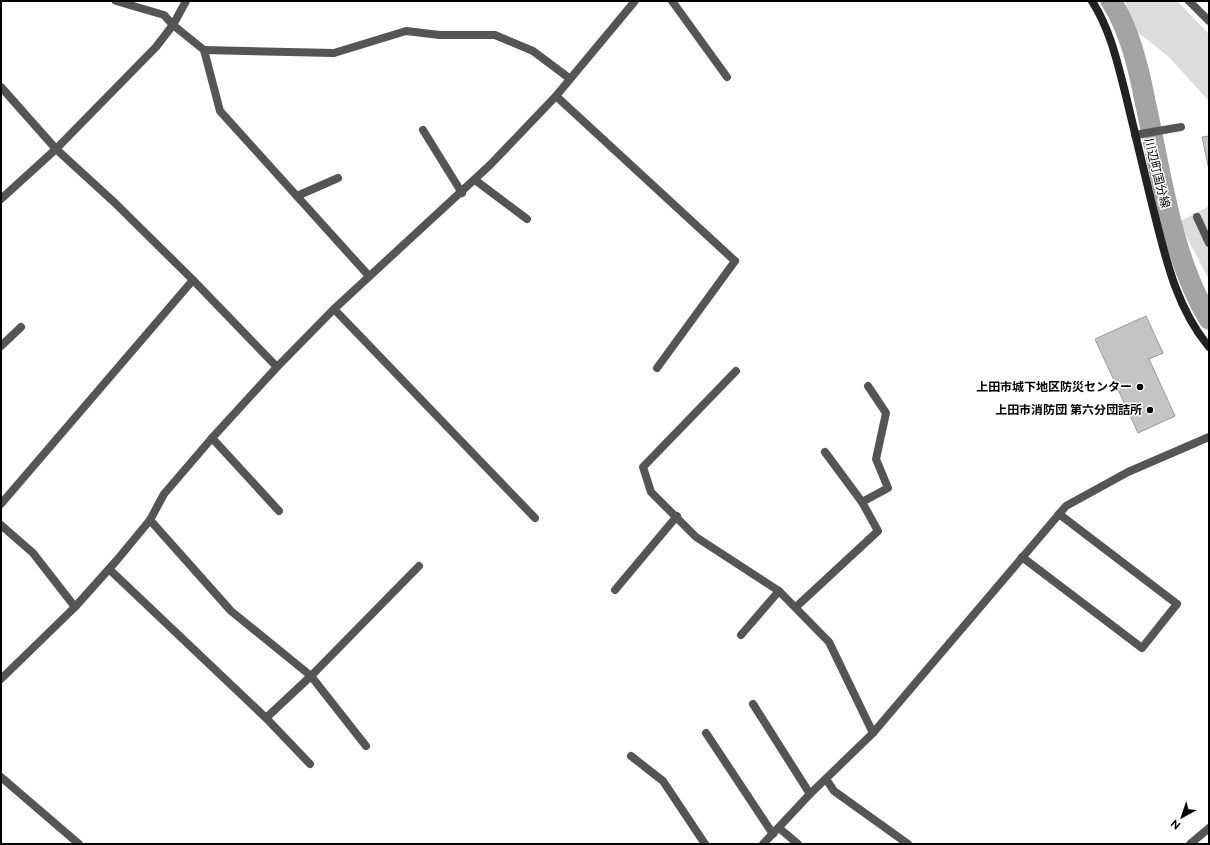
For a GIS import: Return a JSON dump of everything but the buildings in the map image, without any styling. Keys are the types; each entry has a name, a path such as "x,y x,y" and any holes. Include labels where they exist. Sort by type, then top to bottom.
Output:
{"street":[{"path":"116,1 164,15 173,25 204,50 220,111 370,276"},
{"path":"1,199 56,149 146,57 173,25 186,1"},
{"path":"1,680 75,607 109,569 150,520 164,494 212,438 277,367 334,309 475,180 556,96 569,78 635,1"},
{"path":"672,1 727,77"},
{"name":"川辺町国分線","path":"1092,1 1101,14 1110,38 1163,247 1177,295 1188,317 1209,346"},
{"path":"1189,1 1209,21"},
{"path":"204,50 334,53 406,31 440,35 495,35 533,50 569,78"},
{"path":"1,87 56,149 115,203 193,280 277,367"},
{"path":"556,96 735,261 657,368"},
{"path":"1135,135 1180,127"},
{"path":"423,130 462,193"},
{"path":"296,196 338,178"},
{"path":"475,180 527,220"},
{"path":"1197,217 1209,243"},
{"path":"1,504 193,280"},
{"path":"334,309 535,518"},
{"path":"1,346 21,327"},
{"path":"736,371 643,467 651,492 677,516 696,537 779,591 829,642 873,734"},
{"path":"862,502 888,488 876,458 886,414 868,386"},
{"path":"763,844 810,794 873,734 1066,506 1128,472 1209,437"},
{"path":"212,438 279,511"},
{"path":"796,607 878,531 862,502 825,452"},
{"path":"1022,558 1142,648 1177,604 1059,514"},
{"path":"615,590 677,516"},
{"path":"150,520 231,611 311,676 366,746"},
{"path":"1,525 33,553 75,607"},
{"path":"266,718 311,676 419,566"},
{"path":"109,569 266,718 310,764"},
{"path":"741,635 779,591"},
{"path":"753,704 810,794"},
{"path":"706,733 776,831 798,844"},
{"path":"631,756 663,781 705,844"},
{"path":"1,777 79,844"},
{"path":"826,779 834,791 908,844"},
{"path":"1190,844 1209,828"}],"shaded area":[{"path":"1125,1 1177,1 1209,34 1209,101 1168,56 1136,31"},
{"path":"1209,206 1209,280 1179,222"}],"waterway":[{"path":"1111,1 1128,36 1136,62 1143,89 1162,185 1176,241 1185,269 1196,295 1209,319"}],"place":[{"name":"上田市城下地区防災センター","path":"1140,387"},
{"name":"上田市消防団 第六分団詰所","path":"1150,410"}]}
